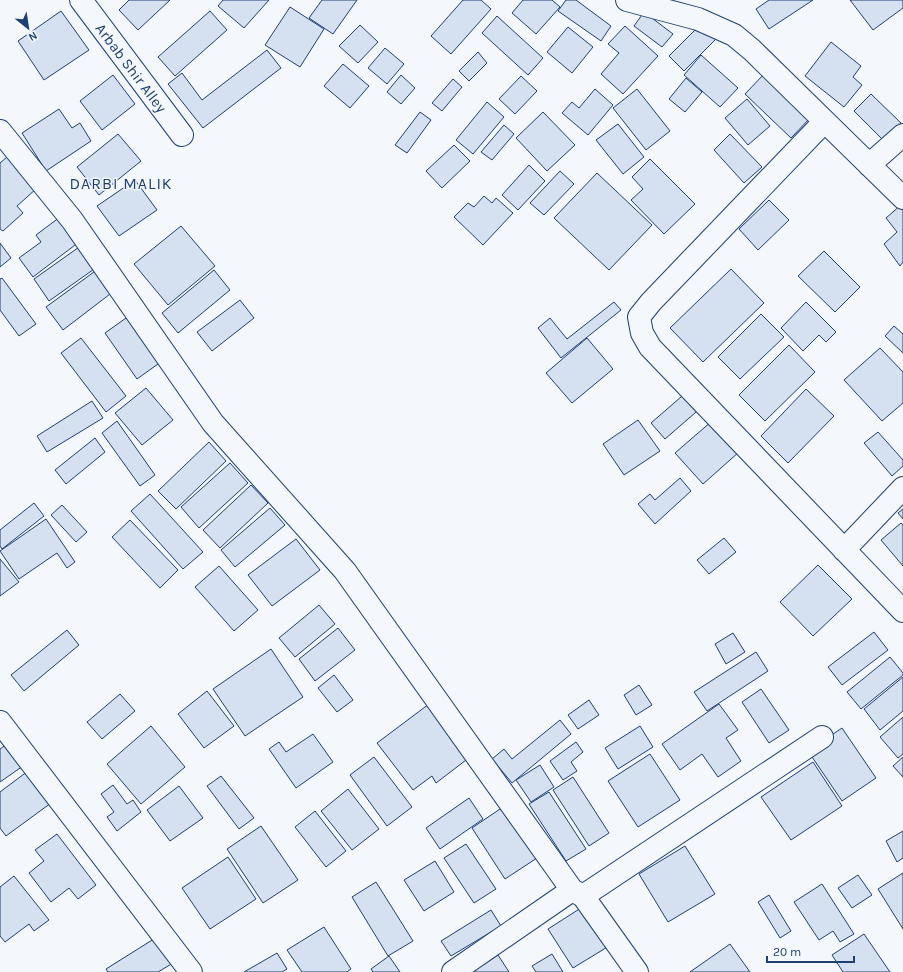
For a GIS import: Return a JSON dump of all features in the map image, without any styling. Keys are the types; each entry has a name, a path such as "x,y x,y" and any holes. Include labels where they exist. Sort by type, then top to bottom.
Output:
{"street":[{"name":"Arbab Shir Alley","path":"81,0 182,135"},
{"path":"627,0 698,18 734,35 752,50 903,198"},
{"path":"824,122 651,302 639,317 642,333 650,347 903,611"},
{"path":"0,131 72,220 212,423 346,570 578,893 637,972"},
{"path":"869,165 903,135"},
{"path":"844,550 903,488"},
{"path":"0,722 191,972"},
{"path":"452,972 822,737"}],"building":[{"path":"129,0 170,0 138,30 119,10"},
{"path":"223,0 269,0 244,28 218,6"},
{"path":"322,0 357,0 333,34 309,18"},
{"path":"463,0 481,0 491,9 451,54 431,36"},
{"path":"523,0 552,0 560,7 536,34 512,13"},
{"path":"566,0 576,0 611,26 601,41 558,11"},
{"path":"769,0 813,0 769,29 756,9"},
{"path":"850,0 903,0 903,8 873,30"},
{"path":"290,7 324,29 300,67 265,45"},
{"path":"61,11 89,50 44,80 18,41"},
{"path":"210,11 227,30 175,76 158,57"},
{"path":"644,12 673,34 662,47 634,26"},
{"path":"497,16 543,58 528,75 482,33"},
{"path":"701,24 716,39 684,71 669,56"},
{"path":"360,25 378,42 358,63 339,46"},
{"path":"625,26 658,56 623,94 601,74 619,53 608,44"},
{"path":"568,27 593,47 572,73 547,52"},
{"path":"831,42 861,66 853,77 862,85 844,107 805,76"},
{"path":"385,48 404,64 387,84 368,68"},
{"path":"267,50 281,68 203,128 168,84 182,73 202,100"},
{"path":"478,52 487,63 469,81 459,71"},
{"path":"701,55 738,88 720,107 684,75"},
{"path":"343,64 369,86 350,108 324,86"},
{"path":"766,72 812,116 791,138 745,94"},
{"path":"113,75 135,104 102,130 80,101"},
{"path":"401,75 415,88 401,104 387,92"},
{"path":"521,76 537,91 515,114 499,99"},
{"path":"686,78 702,92 685,112 669,99"},
{"path":"453,79 462,87 442,111 432,103"},
{"path":"595,89 613,105 588,135 562,113 572,102 579,108"},
{"path":"637,89 670,131 646,150 613,108"},
{"path":"871,94 901,123 883,140 854,111"},
{"path":"747,99 770,126 748,145 725,118"},
{"path":"487,102 504,117 473,154 456,140"},
{"path":"59,109 72,128 80,123 91,141 46,171 22,133"},
{"path":"420,112 431,120 407,153 395,145"},
{"path":"543,112 575,145 547,171 516,138"},
{"path":"618,124 644,157 623,174 596,140"},
{"path":"504,125 514,134 492,160 481,152"},
{"path":"118,134 141,161 99,195 77,167"},
{"path":"730,134 762,167 744,183 714,150"},
{"path":"454,145 470,161 442,188 426,171"},
{"path":"7,157 36,189 17,206 23,213 3,231 0,229 0,163"},
{"path":"650,159 695,204 664,234 631,200 643,189 632,177"},
{"path":"529,165 545,181 518,210 502,195"},
{"path":"560,171 574,184 544,215 530,203"},
{"path":"597,173 652,225 609,270 554,218"},
{"path":"135,180 157,210 119,236 97,206"},
{"path":"484,196 492,203 496,198 513,213 483,245 454,217 468,203 474,207"},
{"path":"769,200 789,220 758,250 739,229"},
{"path":"901,205 903,207 903,262 900,266 884,244 897,232 886,218"},
{"path":"60,217 79,242 33,277 19,258 41,242 36,235"},
{"path":"181,226 215,266 168,305 134,264"},
{"path":"0,243 11,258 0,267"},
{"path":"82,245 97,267 49,301 34,279"},
{"path":"824,251 860,287 835,312 798,276"},
{"path":"98,269 114,291 63,330 46,307"},
{"path":"731,269 764,303 703,362 670,328"},
{"path":"214,270 230,290 178,333 162,313"},
{"path":"2,278 36,324 19,336 0,310 0,279"},
{"path":"240,300 254,318 212,351 197,332"},
{"path":"614,302 621,310 561,358 538,328 550,318 567,339"},
{"path":"806,302 836,332 826,342 819,335 803,351 781,328"},
{"path":"133,313 165,359 137,379 105,333"},
{"path":"761,314 784,337 740,379 718,357"},
{"path":"894,326 903,334 903,353 885,336"},
{"path":"81,338 126,396 106,412 61,353"},
{"path":"587,338 613,369 572,403 546,373"},
{"path":"789,345 815,372 765,421 739,395"},
{"path":"880,348 903,372 903,403 882,421 844,380"},
{"path":"146,388 173,420 142,445 115,413"},
{"path":"806,389 834,416 788,463 761,436"},
{"path":"689,390 703,406 665,439 651,423"},
{"path":"92,401 103,418 47,452 37,436"},
{"path":"638,420 660,451 624,475 603,444"},
{"path":"117,421 155,475 140,486 102,433"},
{"path":"712,421 739,452 703,484 675,453"},
{"path":"878,432 903,460 903,466 892,476 864,443"},
{"path":"95,438 105,452 66,484 55,470"},
{"path":"209,442 226,461 176,509 158,491"},
{"path":"230,463 248,483 199,528 181,507"},
{"path":"680,478 691,491 655,524 638,504 650,494 655,500"},
{"path":"251,485 268,503 220,548 203,530"},
{"path":"150,494 203,552 183,569 131,511"},
{"path":"34,503 44,516 2,549 0,546 0,530"},
{"path":"62,505 87,532 76,542 51,515"},
{"path":"270,508 285,525 235,567 221,550"},
{"path":"903,509 903,519 898,513"},
{"path":"46,519 75,562 67,568 57,553 19,579 0,551"},
{"path":"130,520 178,570 160,588 112,537"},
{"path":"901,523 903,525 903,566 881,540"},
{"path":"724,538 736,552 709,574 697,560"},
{"path":"296,539 320,570 272,606 248,575"},
{"path":"0,559 19,582 0,596"},
{"path":"818,565 852,599 813,636 780,602"},
{"path":"219,566 258,610 234,631 195,587"},
{"path":"319,605 335,624 295,657 279,638"},
{"path":"338,628 355,650 315,681 299,659"},
{"path":"67,630 79,645 24,691 11,675"},
{"path":"874,632 888,650 842,685 828,667"},
{"path":"733,633 745,652 726,664 715,644"},
{"path":"271,649 303,697 245,736 213,689"},
{"path":"756,652 768,671 707,711 694,692"},
{"path":"890,657 903,675 861,709 847,692"},
{"path":"334,675 353,700 337,712 318,688"},
{"path":"903,677 903,711 880,730 864,709"},
{"path":"639,685 652,705 636,715 624,695"},
{"path":"761,689 789,730 769,743 742,702"},
{"path":"207,691 234,726 204,748 178,714"},
{"path":"120,694 135,711 102,739 87,722"},
{"path":"589,700 599,715 578,729 568,715"},
{"path":"429,704 470,757 436,783 432,776 413,790 377,743"},
{"path":"719,704 738,730 726,738 741,761 718,777 702,754 680,770 662,744"},
{"path":"903,717 903,754 898,758 880,737"},
{"path":"560,720 571,734 512,783 492,759 504,749 512,759"},
{"path":"151,726 185,767 141,804 107,764"},
{"path":"640,726 653,747 618,769 605,748"},
{"path":"842,728 876,778 842,801 808,751"},
{"path":"313,734 333,762 296,788 269,749 279,742 286,752"},
{"path":"576,742 583,752 571,762 577,771 563,780 550,761"},
{"path":"7,744 23,766 0,782 0,749"},
{"path":"650,754 680,800 638,827 608,781"},
{"path":"374,757 412,807 387,826 350,775"},
{"path":"903,757 903,777 893,766"},
{"path":"813,762 842,806 791,840 761,797"},
{"path":"540,765 554,787 531,802 516,780"},
{"path":"28,771 51,803 6,836 0,828 0,792"},
{"path":"221,776 254,818 239,829 207,786"},
{"path":"573,777 609,833 589,846 553,790"},
{"path":"113,785 127,804 133,800 141,812 117,831 107,817 114,812 101,794"},
{"path":"179,786 203,818 170,841 147,810"},
{"path":"348,789 379,829 352,850 321,811"},
{"path":"549,792 586,849 566,861 529,804"},
{"path":"469,798 483,819 440,849 426,828"},
{"path":"503,807 537,858 505,879 472,828"},
{"path":"315,811 346,851 326,867 295,827"},
{"path":"261,826 298,880 263,903 227,849"},
{"path":"903,831 903,858 897,862 886,841"},
{"path":"57,834 96,885 78,899 69,888 51,902 29,873 44,861 35,850"},
{"path":"466,844 496,889 474,903 444,858"},
{"path":"685,846 715,894 668,922 639,874"},
{"path":"228,857 256,899 210,929 182,888"},
{"path":"435,861 454,892 424,911 404,880"},
{"path":"903,873 903,929 878,889"},
{"path":"858,875 872,895 852,908 838,888"},
{"path":"14,876 49,920 34,931 29,924 5,942 0,936 0,887"},
{"path":"376,882 413,941 388,956 352,897"},
{"path":"822,884 854,934 840,942 833,931 819,940 794,902"},
{"path":"769,895 791,931 780,938 758,902"},
{"path":"584,906 609,946 573,968 548,929"},
{"path":"491,910 501,926 451,956 441,941"},
{"path":"324,927 351,969 347,972 302,972 287,950"},
{"path":"864,934 890,972 843,972 832,955"},
{"path":"157,937 173,963 158,972 108,972 106,969"},
{"path":"730,944 750,972 690,972"},
{"path":"277,953 287,969 282,972 244,972"},
{"path":"552,954 563,972 536,972 532,966"},
{"path":"498,955 509,972 472,972"},
{"path":"389,956 400,972 373,972 371,969"}],"district":[{"name":"DARBI MALIK","path":"121,183"}]}
